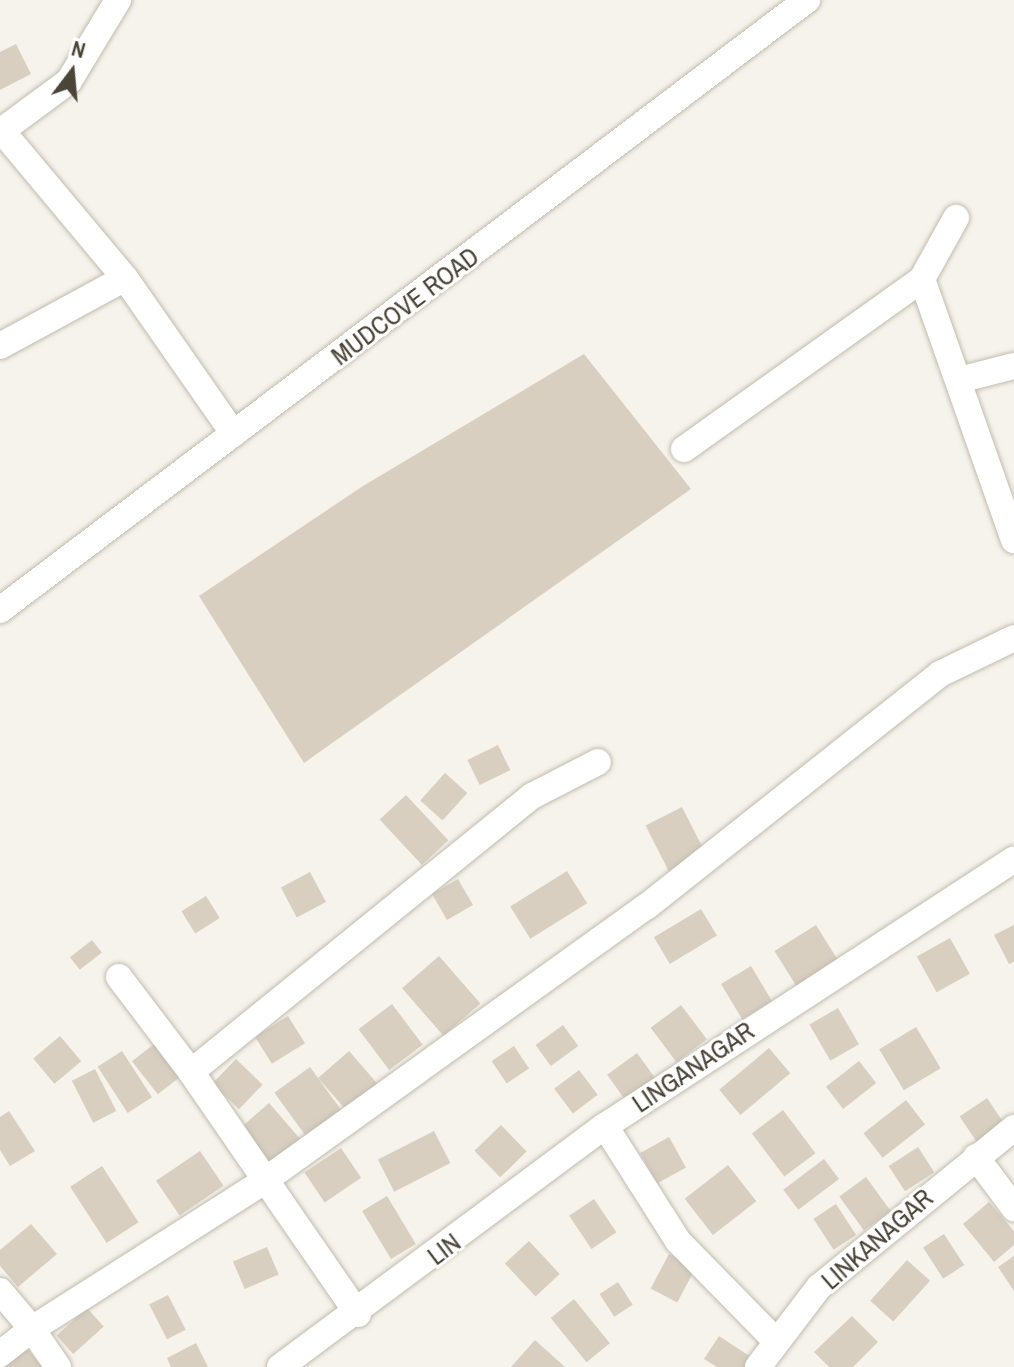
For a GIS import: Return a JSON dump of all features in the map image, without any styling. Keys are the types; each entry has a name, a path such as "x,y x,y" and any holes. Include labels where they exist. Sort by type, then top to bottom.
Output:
{"street":[{"path":"118,0 69,81 1,132 125,278 234,434"},
{"name":"MUDCOVE ROAD","path":"0,610 807,0"},
{"path":"684,449 922,279 956,218"},
{"path":"0,346 125,278"},
{"path":"922,279 1014,540"},
{"path":"959,380 1014,366"},
{"path":"0,1354 32,1329 264,1181 646,907 940,674 1014,638"},
{"path":"191,1072 532,796 598,762"},
{"name":"LINGANAGAR","path":"776,1341 678,1241 605,1126 1014,859"},
{"path":"119,977 191,1072 358,1314"},
{"name":"LIN","path":"280,1367 358,1314 605,1126"},
{"name":"LINKANAGAR","path":"758,1367 819,1287 1014,1128"},
{"path":"976,1157 1014,1208"},
{"path":"0,1291 58,1367"}],"building":[{"path":"16,44 31,74 0,90 0,52"},
{"path":"584,354 691,489 304,763 199,596 363,486"},
{"path":"498,745 510,770 480,785 467,760"},
{"path":"445,773 467,793 443,821 420,800"},
{"path":"406,795 448,840 422,865 380,820"},
{"path":"682,807 705,852 669,871 645,826"},
{"path":"567,871 587,903 530,939 510,907"},
{"path":"310,872 326,902 297,918 281,887"},
{"path":"458,879 473,905 447,920 432,894"},
{"path":"206,896 220,918 195,933 181,911"},
{"path":"701,909 717,936 670,964 654,937"},
{"path":"816,925 838,960 796,986 774,951"},
{"path":"1014,925 1014,962 1009,964 994,935"},
{"path":"950,938 970,974 937,992 917,956"},
{"path":"92,940 102,953 80,970 70,957"},
{"path":"439,956 480,1004 443,1036 402,988"},
{"path":"751,966 772,1001 742,1019 721,984"},
{"path":"392,1004 423,1045 389,1070 358,1029"},
{"path":"681,1005 707,1039 677,1062 651,1028"},
{"path":"838,1008 859,1044 830,1061 809,1024"},
{"path":"288,1016 305,1043 272,1064 255,1037"},
{"path":"563,1025 578,1046 551,1066 535,1045"},
{"path":"916,1027 941,1068 904,1090 879,1049"},
{"path":"60,1036 81,1061 54,1084 33,1058"},
{"path":"154,1044 180,1077 158,1094 132,1061"},
{"path":"514,1046 529,1068 507,1083 492,1061"},
{"path":"769,1048 790,1073 740,1115 719,1090"},
{"path":"122,1051 152,1097 128,1113 98,1067"},
{"path":"349,1051 378,1084 347,1111 318,1078"},
{"path":"637,1053 656,1079 626,1101 607,1075"},
{"path":"236,1059 263,1085 239,1109 212,1083"},
{"path":"859,1061 876,1083 843,1109 826,1087"},
{"path":"310,1067 344,1114 308,1140 274,1093"},
{"path":"95,1069 116,1111 93,1123 72,1081"},
{"path":"579,1070 598,1095 573,1113 554,1089"},
{"path":"987,1098 1006,1126 979,1145 960,1116"},
{"path":"906,1100 925,1124 883,1158 863,1133"},
{"path":"269,1103 302,1141 269,1169 237,1131"},
{"path":"783,1110 815,1153 784,1177 752,1133"},
{"path":"9,1111 35,1151 10,1166 0,1150 0,1117"},
{"path":"501,1125 527,1152 500,1177 474,1151"},
{"path":"434,1131 450,1163 394,1192 378,1160"},
{"path":"669,1137 686,1168 657,1184 640,1153"},
{"path":"918,1147 934,1172 905,1191 889,1166"},
{"path":"341,1148 361,1178 325,1202 305,1173"},
{"path":"200,1151 223,1186 180,1215 156,1181"},
{"path":"824,1159 839,1179 798,1210 783,1190"},
{"path":"728,1165 756,1201 713,1235 685,1199"},
{"path":"102,1166 138,1222 107,1243 70,1187"},
{"path":"866,1177 891,1211 864,1230 839,1196"},
{"path":"387,1196 416,1244 391,1259 362,1211"},
{"path":"594,1199 616,1232 591,1249 569,1216"},
{"path":"989,1202 1014,1231 1014,1245 994,1262 963,1224"},
{"path":"836,1204 856,1235 834,1250 813,1219"},
{"path":"31,1224 57,1254 18,1287 0,1266 0,1250"},
{"path":"944,1234 964,1265 943,1279 923,1248"},
{"path":"529,1241 560,1274 536,1296 505,1264"},
{"path":"267,1247 279,1275 245,1289 233,1261"},
{"path":"669,1254 695,1268 677,1303 651,1288"},
{"path":"1014,1256 1014,1291 998,1267"},
{"path":"907,1260 930,1281 893,1322 870,1301"},
{"path":"618,1282 633,1305 614,1317 600,1294"},
{"path":"168,1295 186,1330 167,1339 149,1305"},
{"path":"574,1299 610,1343 587,1362 551,1318"},
{"path":"87,1308 104,1327 73,1354 57,1335"},
{"path":"852,1316 878,1342 853,1367 829,1367 814,1352"},
{"path":"719,1336 754,1359 749,1367 717,1367 704,1359"},
{"path":"535,1340 565,1367 511,1367"},
{"path":"196,1343 208,1367 171,1367 167,1358"},
{"path":"25,1347 43,1367 1,1367"}]}
